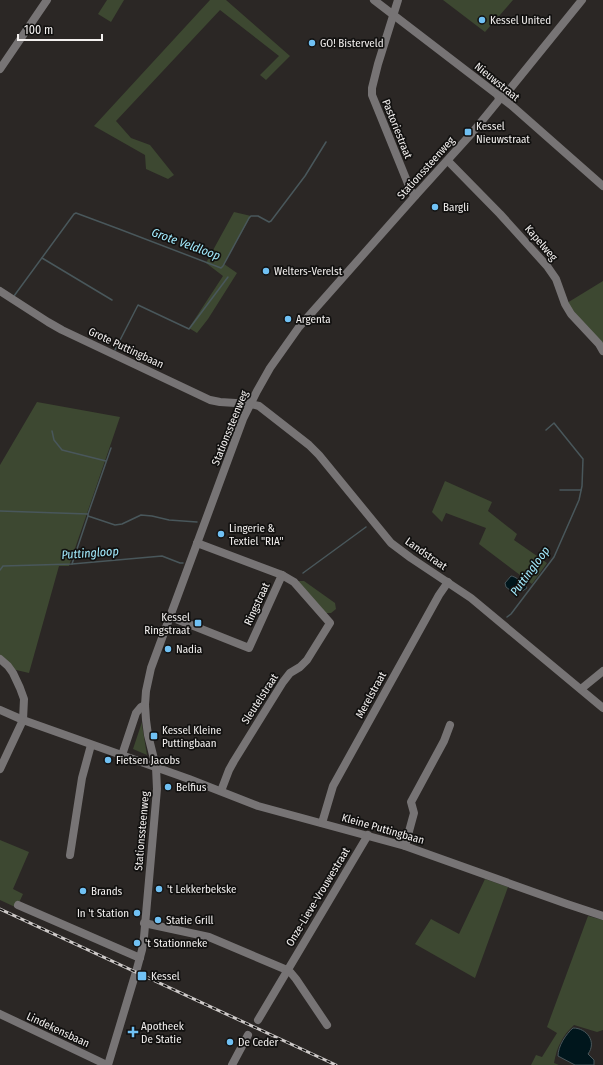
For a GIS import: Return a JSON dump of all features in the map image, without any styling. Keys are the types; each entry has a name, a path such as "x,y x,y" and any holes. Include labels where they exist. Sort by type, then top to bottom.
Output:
{"street":[{"path":"0,69 47,0"},
{"name":"Nieuwstraat","path":"374,0 511,105 603,186"},
{"name":"Pastoriestraat","path":"398,0 378,64 372,88 372,95 411,191 415,196"},
{"path":"498,95 510,89 582,0"},
{"name":"Stationssteenweg","path":"108,1065 140,958 144,937 144,923 157,789 156,767 146,720 145,706 148,682 151,668 243,419 270,368 299,328 491,111 499,100 498,95"},
{"path":"491,111 502,107 516,111"},
{"name":"Kapelweg","path":"448,161 500,214 547,266 556,279 571,314 603,350"},
{"name":"Grote Puttingbaan","path":"0,291 62,330 210,400 251,404"},
{"name":"Landstraat","path":"251,404 259,406 266,411 319,455 391,543 410,558 471,598 603,708"},
{"name":"Ringstraat","path":"171,617 249,648 282,575 198,543"},
{"name":"Sleutelstraat","path":"221,791 234,761 283,682 290,673 300,667 307,660 330,623 294,582 282,575"},
{"name":"Merelstraat","path":"322,823 333,786 448,582"},
{"path":"0,659 8,666 22,692 24,699 23,720 0,769"},
{"path":"580,689 603,671"},
{"path":"122,755 136,713 141,707 145,706"},
{"name":"Kleine Puttingbaan","path":"0,710 23,720 156,767 268,809 405,846 603,916"},
{"path":"405,846 414,813 411,802 444,741 450,725"},
{"path":"70,855 82,778 91,745"},
{"name":"Onze-Lieve-Vrouwestraat","path":"258,1020 368,835"},
{"path":"18,905 140,958"},
{"path":"144,923 209,937 287,970 296,979 327,1024"},
{"name":"Lindekensbaan","path":"0,1014 108,1065"},
{"path":"232,1065 248,1036"}],"green space":[{"path":"107,0 124,0 111,22 98,14"},
{"path":"210,0 226,0 290,56 266,80 260,75 279,56 220,10 116,121 131,138 150,145 174,175 168,179 146,169 145,155 94,126"},
{"name":"Kessel United","path":"443,0 513,0 485,32"},
{"path":"234,212 251,216 224,264 237,273 208,319 197,333 189,328 223,276 206,263"},
{"path":"603,281 603,347 567,303"},
{"path":"37,402 120,417 69,566 59,566 29,673 12,669 0,656 0,465"},
{"path":"445,481 492,502 488,511 517,534 514,540 547,563 532,584 479,544 486,528 446,513 442,522 432,512"},
{"path":"304,581 335,603 336,609 331,613 326,613 298,582"},
{"path":"142,722 142,725 147,755 133,749"},
{"path":"0,840 29,852 13,889 23,894 17,907 0,900"},
{"path":"485,879 508,887 475,978 415,944 431,919 459,934"},
{"path":"588,916 603,920 603,1030 597,1032 574,1025 566,1033 558,1047 554,1063 559,1065 531,1065 536,1055 542,1057 557,1033 547,1027"}],"water":[{"path":"511,576 519,580 527,588 522,591 516,589 510,590 506,587 505,583"},
{"path":"573,1028 583,1030 589,1036 591,1040 591,1049 588,1054 594,1060 594,1065 575,1065 558,1056 559,1048 563,1040"}],"waterway":[{"name":"Grote Veldloop","path":"14,296 76,213 221,268 249,218 251,216 258,216 269,222 271,221 305,176 326,142"},
{"path":"42,258 112,300"},
{"path":"115,350 138,305 189,329 228,277"},
{"name":"Puttingloop","path":"507,617 511,614 554,557 579,500 582,486 583,459 554,423 546,430"},
{"path":"52,431 54,440 62,450 106,461"},
{"path":"72,564 111,448"},
{"path":"560,490 581,490"},
{"path":"0,511 88,514"},
{"path":"88,516 115,525 122,524 141,515 169,520 197,522"},
{"name":"Puttingloop","path":"303,573 366,527"},
{"name":"Puttingloop","path":"0,570 3,566 72,564 162,556 183,563"}],"railway":[{"path":"0,909 336,1065"}],"place":[{"name":"Kessel United","path":"482,20"},
{"name":"GO! Bisterveld","path":"312,43"},
{"name":"Kessel Nieuwstraat","path":"468,132"},
{"name":"Bargli","path":"435,207"},
{"name":"Welters-Verelst","path":"266,271"},
{"name":"Argenta","path":"288,319"},
{"name":"Lingerie & Textiel \"RIA\"","path":"221,534"},
{"name":"Kessel Ringstraat","path":"198,623"},
{"name":"Nadia","path":"168,649"},
{"name":"Kessel Kleine Puttingbaan","path":"154,736"},
{"name":"Fietsen Jacobs","path":"108,760"},
{"name":"Belfius","path":"168,787"},
{"name":"'t Lekkerbekske","path":"159,889"},
{"name":"Brands","path":"83,891"},
{"name":"In 't Station","path":"137,913"},
{"name":"Statie Grill","path":"158,920"},
{"name":"'t Stationneke","path":"137,943"},
{"name":"Kessel","path":"142,976"},
{"name":"Apotheek De Statie","path":"133,1032"},
{"name":"De Ceder","path":"230,1042"}]}
